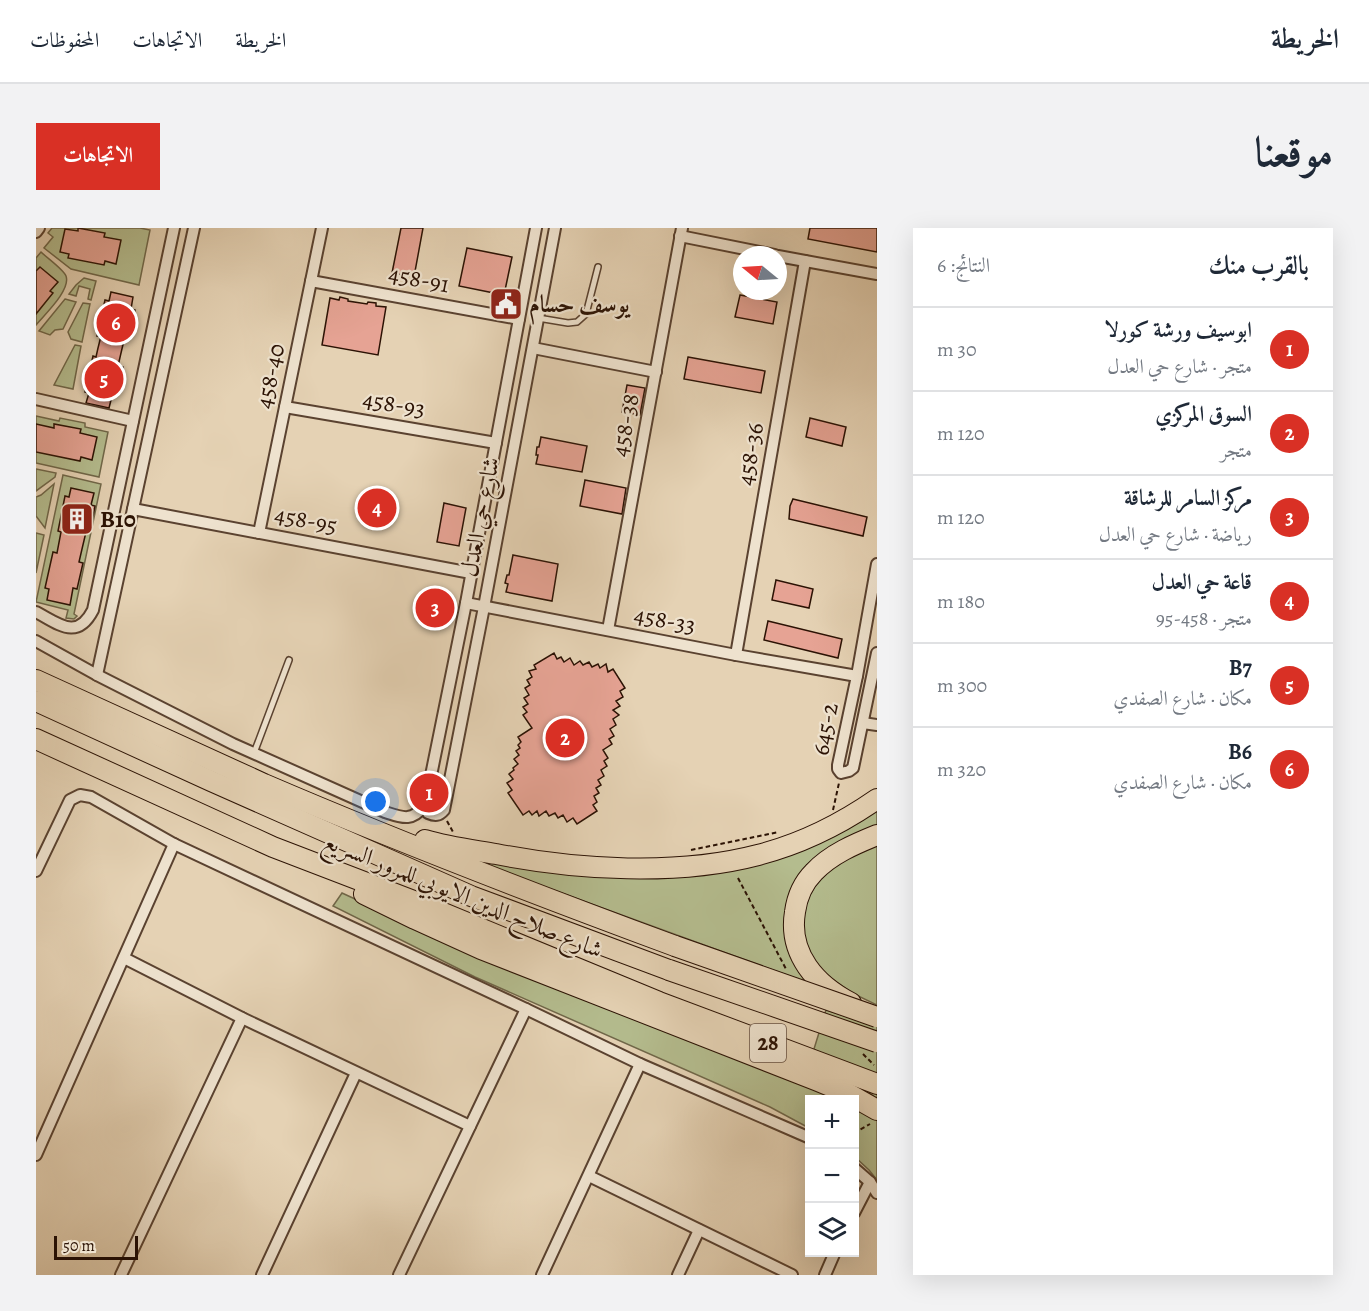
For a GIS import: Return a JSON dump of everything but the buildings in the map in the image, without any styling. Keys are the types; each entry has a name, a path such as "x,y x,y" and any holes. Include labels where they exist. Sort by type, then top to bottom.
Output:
{"highway":[{"path":"36,680 264,783 514,886 877,1017"},
{"name":"شارع صلاح الدين الايوبي للمرور السريع","path":"36,701 471,896 870,1048"},
{"name":"شارع صلاح الدين الايوبي للمرور السريع","path":"36,739 273,847 419,903 659,1002 877,1084"},
{"path":"336,814 430,842 517,858 584,865 652,868 695,866 758,855 806,838 877,799"},
{"path":"877,835 851,846 825,862 808,878 796,903 793,922 797,949 808,969 825,988 877,1017"},
{"path":"273,847 448,935 847,1093 874,1117"}],"street":[{"path":"36,232 39,228"},
{"path":"36,612 68,628 80,626 93,610 174,228"},
{"path":"97,675 194,228"},
{"name":"458-40","path":"259,533 322,228"},
{"name":"شارع حي العدل","path":"536,228 466,603 425,805 428,813 434,816 444,810 555,228"},
{"path":"681,232 739,246"},
{"name":"458-38","path":"608,630 681,232"},
{"path":"787,257 877,274"},
{"name":"458-36","path":"736,655 805,261"},
{"name":"458-91","path":"311,281 519,320"},
{"path":"533,348 656,372"},
{"path":"36,399 133,421"},
{"name":"458-93","path":"285,407 496,443"},
{"name":"458-95","path":"133,509 471,573"},
{"name":"645-2","path":"877,564 856,682 838,765 841,773 853,768 877,653"},
{"name":"458-33","path":"466,603 736,655 856,682 870,689"},
{"path":"36,640 97,675 233,744 403,818 415,815 425,805"},
{"path":"863,723 877,725"},
{"path":"264,783 272,761"},
{"path":"36,871 70,800 80,795 91,797 174,844 639,1064 805,1136"},
{"path":"36,1155 174,844"},
{"path":"124,958 242,1018 470,1126"},
{"path":"399,1275 526,1009"},
{"path":"122,1275 242,1018"},
{"path":"542,1275 639,1064"},
{"path":"262,1275 356,1072"},
{"path":"859,1172 877,1192"},
{"path":"589,1176 792,1275"},
{"path":"859,1205 870,1182"},
{"path":"678,1275 699,1230"},
{"path":"825,1275 834,1257"}],"lane":[{"path":"538,318 568,323 578,322 586,314 598,267"},
{"path":"254,753 289,660"}],"path":[{"path":"828,816 833,810 841,773"},
{"path":"691,850 781,831"},
{"path":"738,878 784,967"},
{"path":"870,1048 877,1068"},
{"path":"859,1130 874,1117"}],"green space":[{"path":"52,228 150,230 139,285 71,269 44,248 53,237 48,233"},
{"path":"41,252 64,273 67,282 56,302 36,325 36,258"},
{"path":"84,278 96,281 91,300 88,299 90,289 79,286 76,296 69,294"},
{"path":"65,299 76,302 63,329 55,330 50,335 39,331"},
{"path":"83,303 90,304 82,342 71,339 68,332"},
{"path":"75,345 81,346 73,389 54,385"},
{"path":"36,416 85,423 85,427 108,432 99,477 36,463"},
{"path":"36,469 56,473 55,477 36,491"},
{"path":"63,475 101,484 74,614 77,616 74,619 66,618 68,610 36,602"},
{"path":"54,484 45,528 36,516 36,497"},
{"path":"36,533 44,535 36,573"},
{"path":"877,808 877,828 788,900 785,924 787,944 806,982 457,855 694,874"},
{"path":"877,842 877,1005 852,993 823,972 806,949 802,918 809,896 821,876 853,851"},
{"path":"342,893 405,922 831,1095 805,1095 805,1126 770,1107 475,977 333,906"},
{"path":"826,1010 877,1026 877,1099 814,1049"},
{"path":"859,1107 877,1118 877,1180 859,1161"}],"place":[{"name":"يوسف حسام","path":"506,304"},
{"name":"B6","path":"116,323"},
{"name":"B7","path":"104,379"},
{"name":"قاعة حي العدل","path":"377,508"},
{"name":"B10","path":"77,519"},
{"name":"مركز السامر للرشاقة","path":"435,608"},
{"name":"السوق المركزي","path":"565,738"},
{"name":"ابوسيف ورشة كورلا","path":"429,793"}]}
